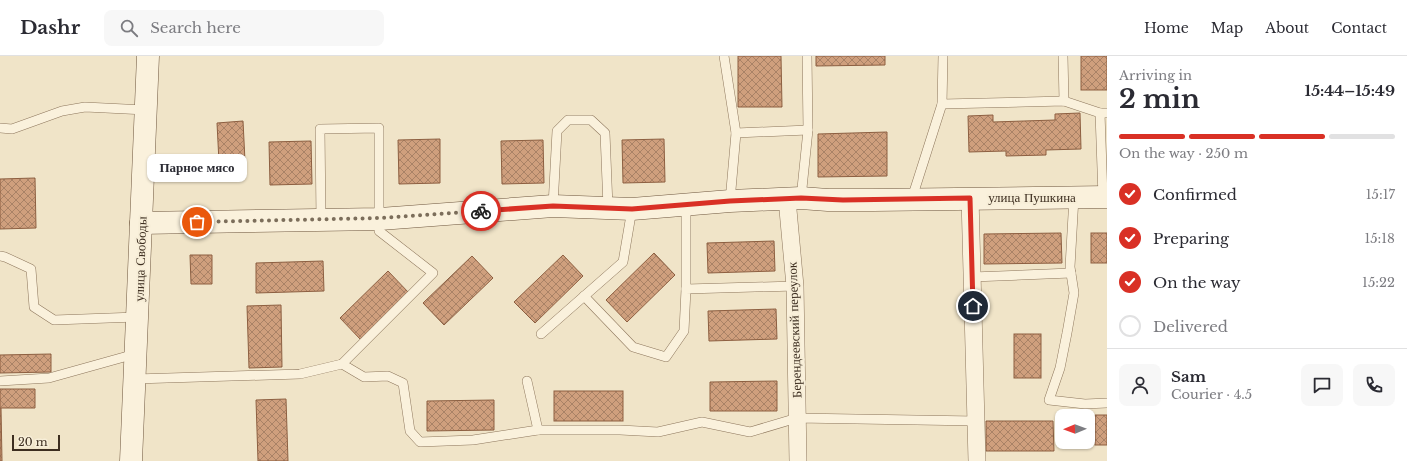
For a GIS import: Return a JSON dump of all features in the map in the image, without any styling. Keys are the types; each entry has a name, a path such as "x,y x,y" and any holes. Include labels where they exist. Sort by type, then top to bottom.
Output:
{"street":[{"name":"улица Свободы","path":"131,461 148,56"},
{"name":"улица Пушкина","path":"141,223 380,218 553,206 632,209 730,201 794,199 828,200 1105,197"},
{"path":"970,198 977,461"},
{"name":"Берендеевский переулок","path":"794,199 798,461"}],"lane":[{"path":"724,56 736,132 730,201"},
{"path":"794,199 808,130 807,56"},
{"path":"912,198 942,104 943,56"},
{"path":"1063,56 1064,101"},
{"path":"942,104 1064,101 1104,113 1105,197"},
{"path":"0,128 12,129 62,111 85,107 146,110"},
{"path":"553,206 557,131 568,120 591,120 605,133 608,207"},
{"path":"135,379 300,374 342,364 433,273 379,231 379,128 320,129 321,220"},
{"path":"736,132 808,130"},
{"path":"1074,197 1071,260 1074,293 1068,334 1060,368 1049,400 1084,404 1107,403"},
{"path":"584,296 633,347 666,357 684,331 686,289 686,204"},
{"path":"541,334 623,262 632,209"},
{"path":"0,256 31,269 34,307 54,320 137,317"},
{"path":"972,277 1071,273"},
{"path":"686,289 795,286"},
{"path":"0,381 49,378 136,354"},
{"path":"342,364 364,377 388,376 403,383 410,431 420,442 473,440 538,430 620,430 658,432 702,422 750,432 797,418 976,421"},
{"path":"527,381 538,430"}],"building":[{"path":"738,56 781,56 782,107 738,107"},
{"path":"816,56 885,56 885,65 816,66"},
{"path":"1081,56 1107,56 1107,90 1081,90"},
{"path":"1080,113 1081,149 1046,150 1046,155 1006,156 1006,151 969,152 968,116 993,115 993,122 1055,120 1055,114"},
{"path":"243,121 245,161 219,162 217,123"},
{"path":"887,132 887,176 818,177 818,134"},
{"path":"440,139 440,183 399,184 398,140"},
{"path":"664,139 665,182 623,183 622,140"},
{"path":"543,140 544,183 502,184 501,141"},
{"path":"311,141 312,184 270,185 269,142"},
{"path":"35,178 36,228 0,229 0,179"},
{"path":"1061,233 1062,263 984,264 984,234"},
{"path":"1091,233 1107,233 1107,263 1091,263"},
{"path":"774,241 775,271 708,273 707,243"},
{"path":"654,253 675,275 627,322 606,300"},
{"path":"190,255 212,255 212,284 191,284"},
{"path":"563,255 583,276 535,323 514,302"},
{"path":"472,256 493,278 444,325 423,303"},
{"path":"323,261 324,291 256,293 256,263"},
{"path":"388,271 409,293 361,340 340,318"},
{"path":"281,305 282,367 249,368 247,306"},
{"path":"776,309 777,339 709,341 708,311"},
{"path":"1014,334 1041,334 1041,378 1014,378"},
{"path":"51,354 51,372 0,373 0,355"},
{"path":"777,381 777,411 710,411 710,382"},
{"path":"0,389 35,389 35,408 1,408 2,461 0,461"},
{"path":"554,391 623,391 623,421 554,421"},
{"path":"286,399 288,461 258,461 256,400"},
{"path":"494,400 494,430 427,431 427,401"},
{"path":"1095,415 1107,415 1107,445 1095,445"},
{"path":"986,421 1053,421 1054,451 986,451"}],"way so far":[{"path":"197,222 380,218 481,211"}],"place":[{"name":"Парное мясо","path":"197,222"}],"route":[{"path":"481,211 553,206 632,209 730,201 801,198 828,200 970,198 973,306"}]}
